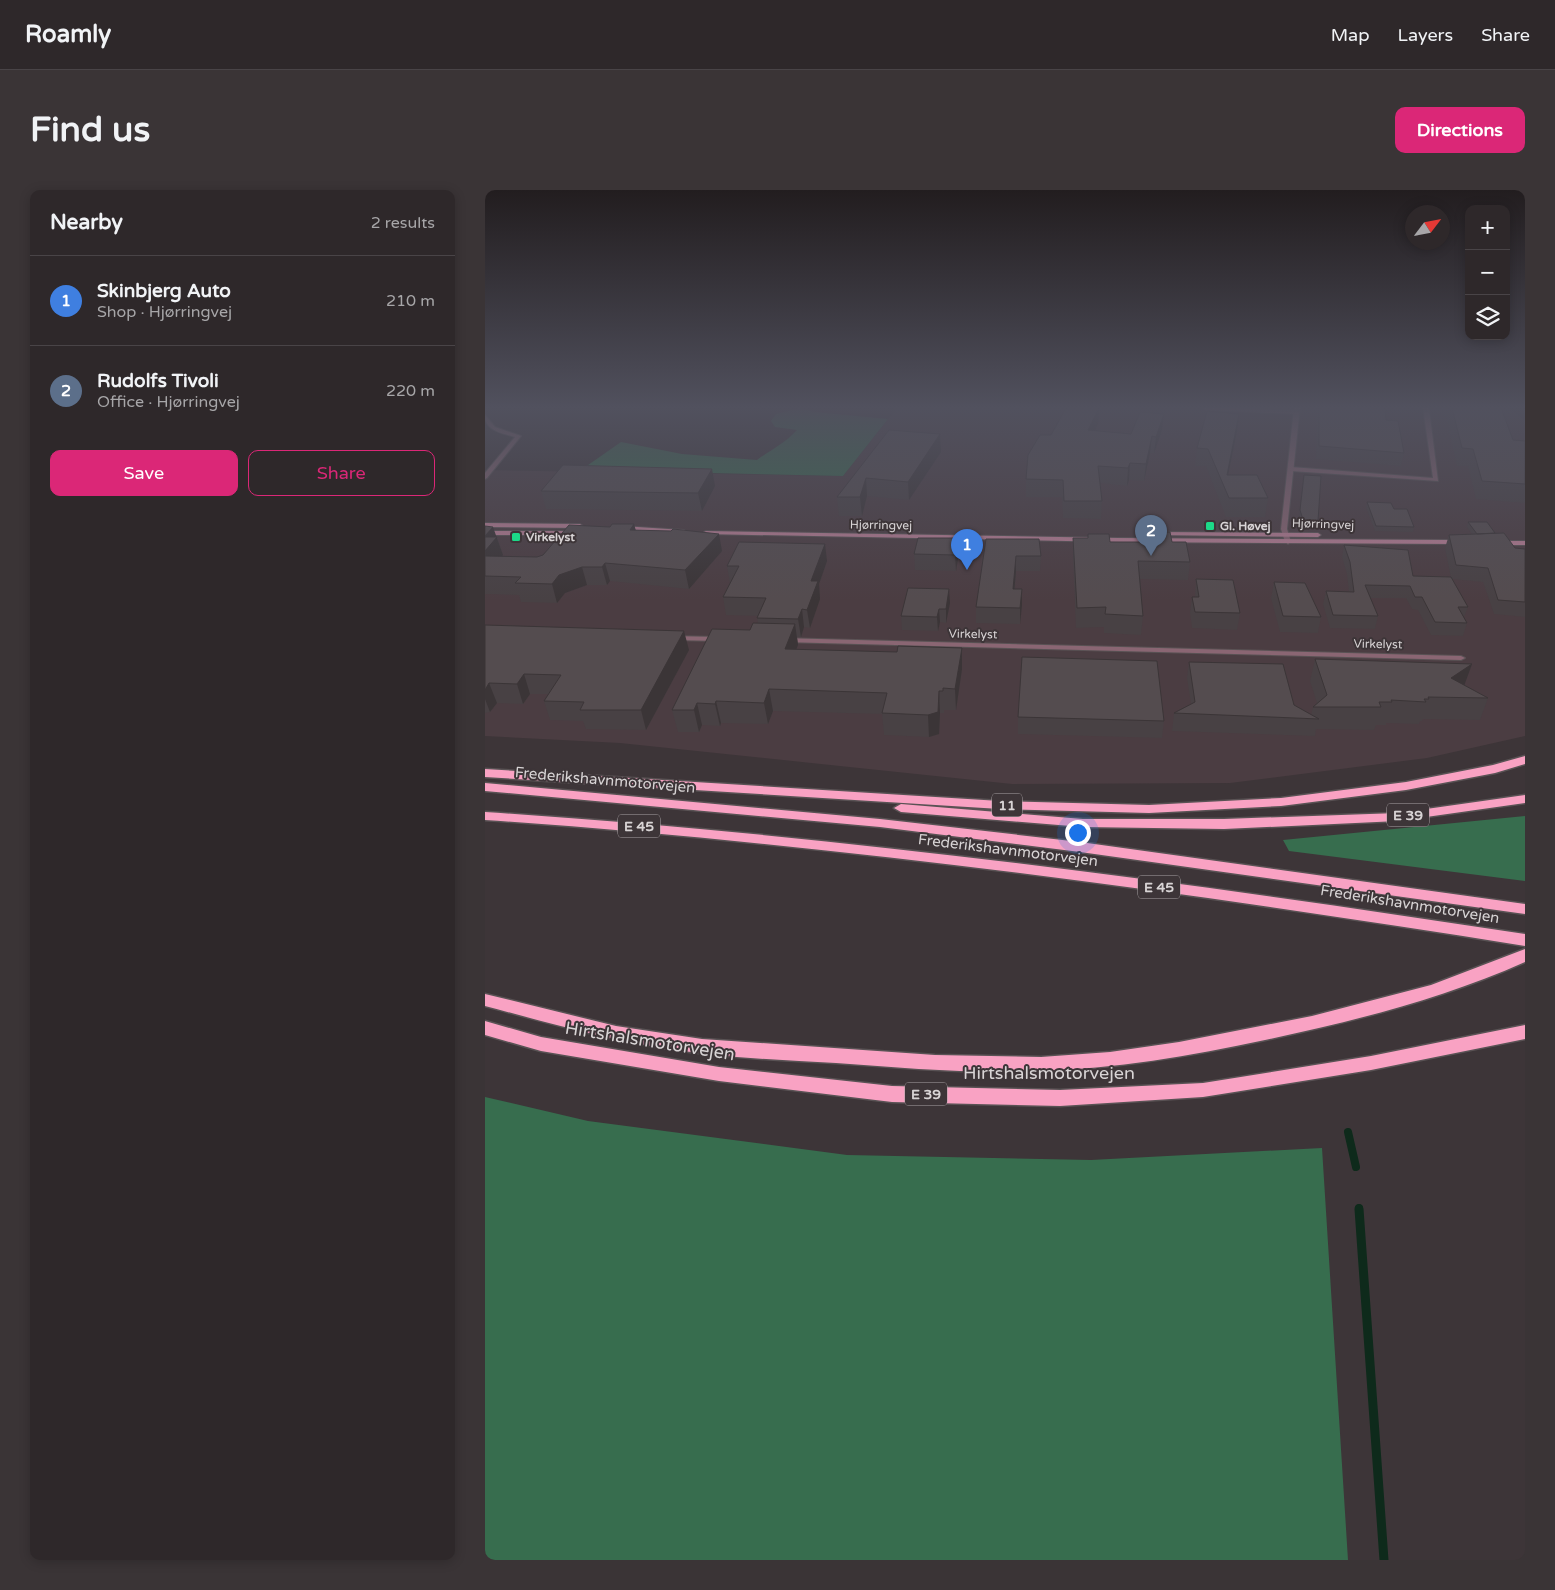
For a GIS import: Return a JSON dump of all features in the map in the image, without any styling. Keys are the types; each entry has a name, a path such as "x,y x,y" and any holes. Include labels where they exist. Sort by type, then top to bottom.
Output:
{"highway":[{"name":"11","path":"485,774 1000,805 1149,809 1281,802 1407,786 1525,760"},
{"name":"E 39","path":"485,774 1006,817 1148,824 1224,824 1398,817 1525,799"},
{"name":"Frederikshavnmotorvejen","path":"485,788 880,823 1090,848 1525,909"},
{"name":"Frederikshavnmotorvejen","path":"485,816 649,827 821,844 1303,905 1525,940"},
{"path":"485,1000 637,1037 761,1051 920,1062 1009,1065 1139,1056 1235,1040 1333,1018 1456,982 1525,955"},
{"name":"Hirtshalsmotorvejen","path":"485,1028 541,1044 719,1074 892,1094 1060,1098 1203,1090 1371,1063 1525,1032"}],"main road":[{"path":"485,525 591,526"},
{"name":"Hjørringvej","path":"615,531 1288,542 1465,542"},
{"path":"485,532 587,534"},
{"name":"Hjørringvej","path":"1066,538 1176,533 1286,534 1362,537 1399,541"},
{"path":"1485,542 1525,543"}],"street":[{"path":"1288,542 1286,534 1291,472"},
{"path":"1330,472 1436,480 1435,472"},
{"path":"661,637 727,639"},
{"name":"Virkelyst","path":"776,640 1461,658"}],"shaded area":[{"path":"485,472 843,476 846,472 1525,472 1525,736 1427,758 1230,783 1012,784 620,743 485,736"}],"green space":[{"path":"665,472 846,472 843,476"},
{"path":"1525,816 1525,881 1289,851 1283,840"},
{"path":"485,1097 588,1121 847,1155 1091,1160 1322,1148 1348,1560 485,1560"}],"building":[{"path":"557,472 710,472 698,493 541,491"},
{"path":"856,472 915,472 908,482 866,478 860,497 837,497"},
{"path":"1027,472 1099,472 1102,501 1064,501 1063,480 1026,479"},
{"path":"1218,472 1228,472 1227,475 1257,475 1268,498 1229,498"},
{"path":"1479,472 1525,472 1525,484 1482,481"},
{"path":"1304,475 1321,476 1318,521 1303,520 1300,510"},
{"path":"1367,502 1391,503 1394,509 1407,509 1414,527 1376,526"},
{"path":"1468,522 1487,522 1495,533 1477,534"},
{"path":"612,524 634,524 630,530 671,531 673,529 719,534 685,570 605,563 602,567 582,567 559,575 552,584 515,583 521,577 485,576 485,556 537,557 543,555 569,525 610,527"},
{"path":"485,526 493,527 485,536"},
{"path":"1145,532 1170,532 1172,542 1186,542 1190,562 1138,561 1143,616 1105,614 1106,607 1077,608 1073,538 1088,538 1088,534 1109,534 1110,542 1147,542"},
{"path":"1504,533 1515,548 1525,549 1525,602 1498,600 1488,568 1456,565 1449,535"},
{"path":"485,537 497,537 485,551"},
{"path":"918,538 958,538 955,555 914,554"},
{"path":"986,539 1039,539 1041,556 1016,556 1013,589 1022,589 1020,608 976,607"},
{"path":"739,542 825,544 811,581 818,581 807,610 802,609 798,619 757,618 766,598 723,597 739,566 727,566"},
{"path":"1344,545 1408,550 1413,576 1451,577 1468,607 1458,607 1467,623 1435,622 1422,597 1415,597 1410,586 1365,585 1378,616 1333,615 1326,591 1354,592 1350,562"},
{"path":"1196,579 1233,580 1240,613 1195,612 1192,597 1199,597"},
{"path":"1274,582 1305,583 1321,617 1283,616"},
{"path":"908,588 949,589 946,609 939,609 937,617 901,616"},
{"path":"753,623 795,624 785,649 897,652 898,646 962,648 955,689 943,688 943,691 939,691 938,712 928,715 882,713 887,693 769,689 764,703 716,701 715,704 697,703 694,710 672,710 712,629 750,630"},
{"path":"485,625 684,631 641,710 580,710 584,702 544,701 561,675 524,674 517,684 489,683 485,690"},
{"path":"1022,657 1157,661 1164,721 1018,717"},
{"path":"1315,659 1472,664 1451,678 1488,698 1428,697 1429,699 1424,699 1426,702 1391,700 1392,702 1379,702 1381,707 1313,707 1327,695"},
{"path":"1189,662 1283,664 1294,705 1319,719 1174,713 1195,702"}],"waterway":[{"path":"1348,1132 1356,1167"},
{"path":"1359,1209 1384,1560"}],"place":[{"name":"Gl. Høvej","path":"1210,526"},
{"name":"Virkelyst","path":"516,537"},
{"name":"Rudolfs Tivoli","path":"1151,556"},
{"name":"Skinbjerg Auto","path":"967,570"}]}
